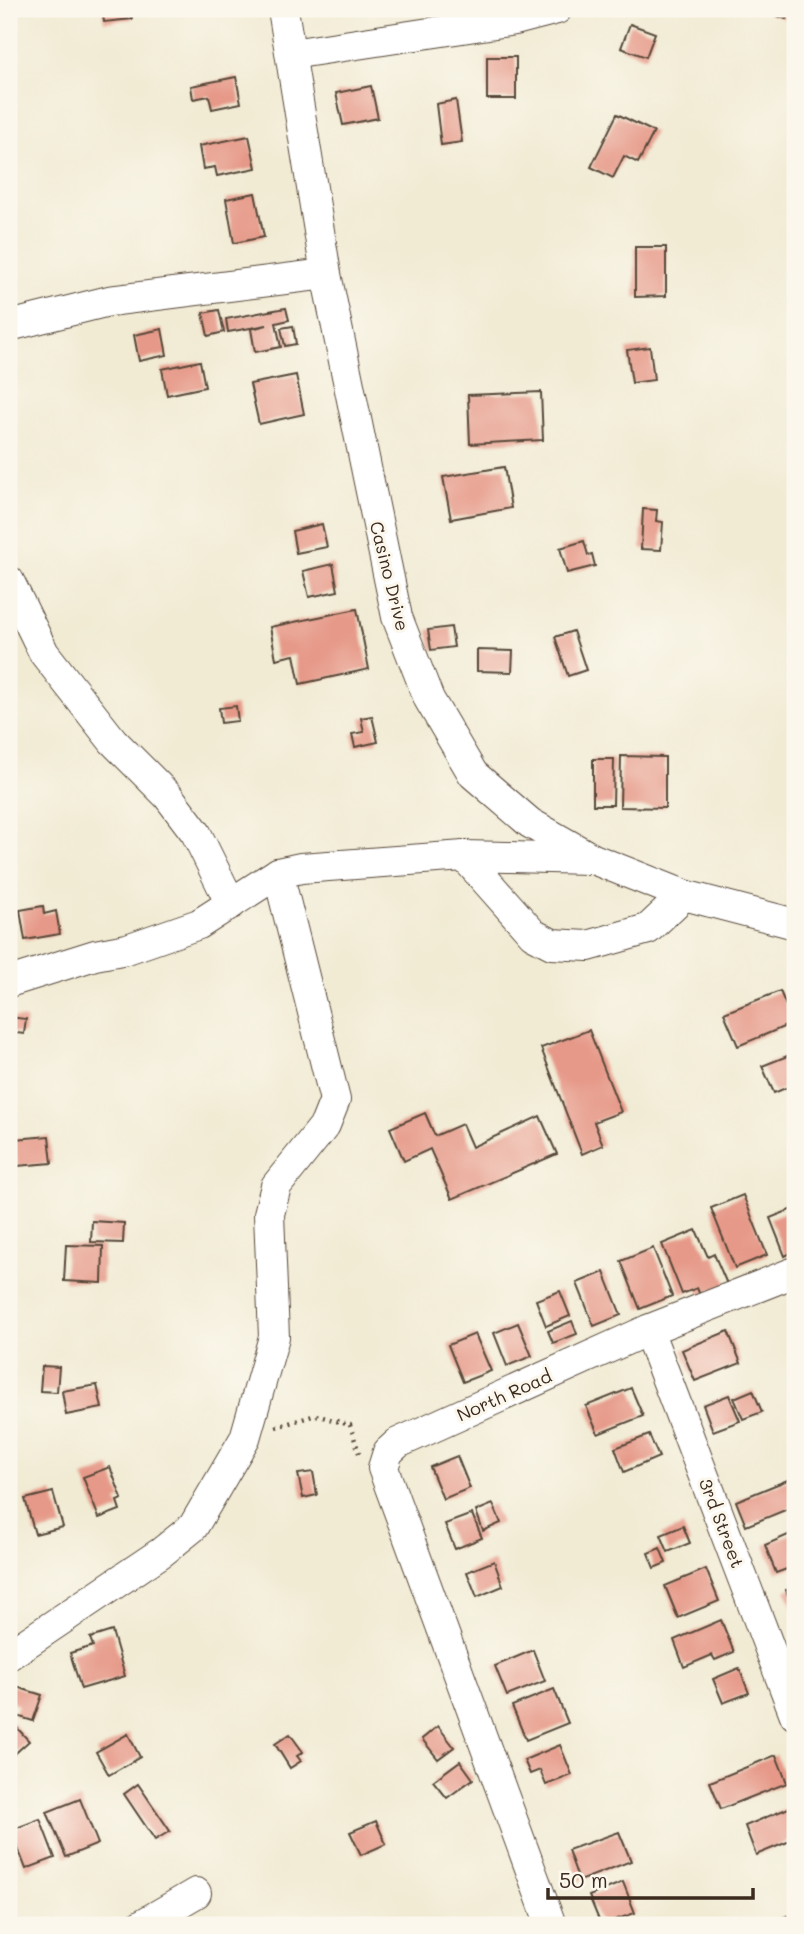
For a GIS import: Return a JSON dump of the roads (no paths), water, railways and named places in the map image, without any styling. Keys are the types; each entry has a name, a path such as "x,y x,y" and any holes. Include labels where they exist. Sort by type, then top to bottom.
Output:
{"street":[{"name":"Casino Drive","path":"283,9 326,274 397,617 429,699 472,774 530,823 593,859 684,895 792,931"},
{"path":"291,54 515,20 556,9"},
{"path":"9,326 108,301 326,274"},
{"path":"9,582 44,653 113,741 168,796 196,833 232,904"},
{"path":"9,982 139,945 199,924 278,873 301,868 464,856 593,859"},
{"path":"464,856 533,934 552,944 588,946 648,929 684,895"},
{"path":"9,1655 162,1552 193,1527 245,1438 274,1337 269,1214 276,1186 325,1125 335,1100 278,873"},
{"name":"North Road","path":"551,1925 383,1468 388,1452 398,1443 649,1330 795,1272"},
{"name":"3rd Street","path":"649,1330 795,1715"},
{"path":"141,1925 196,1893"}]}
